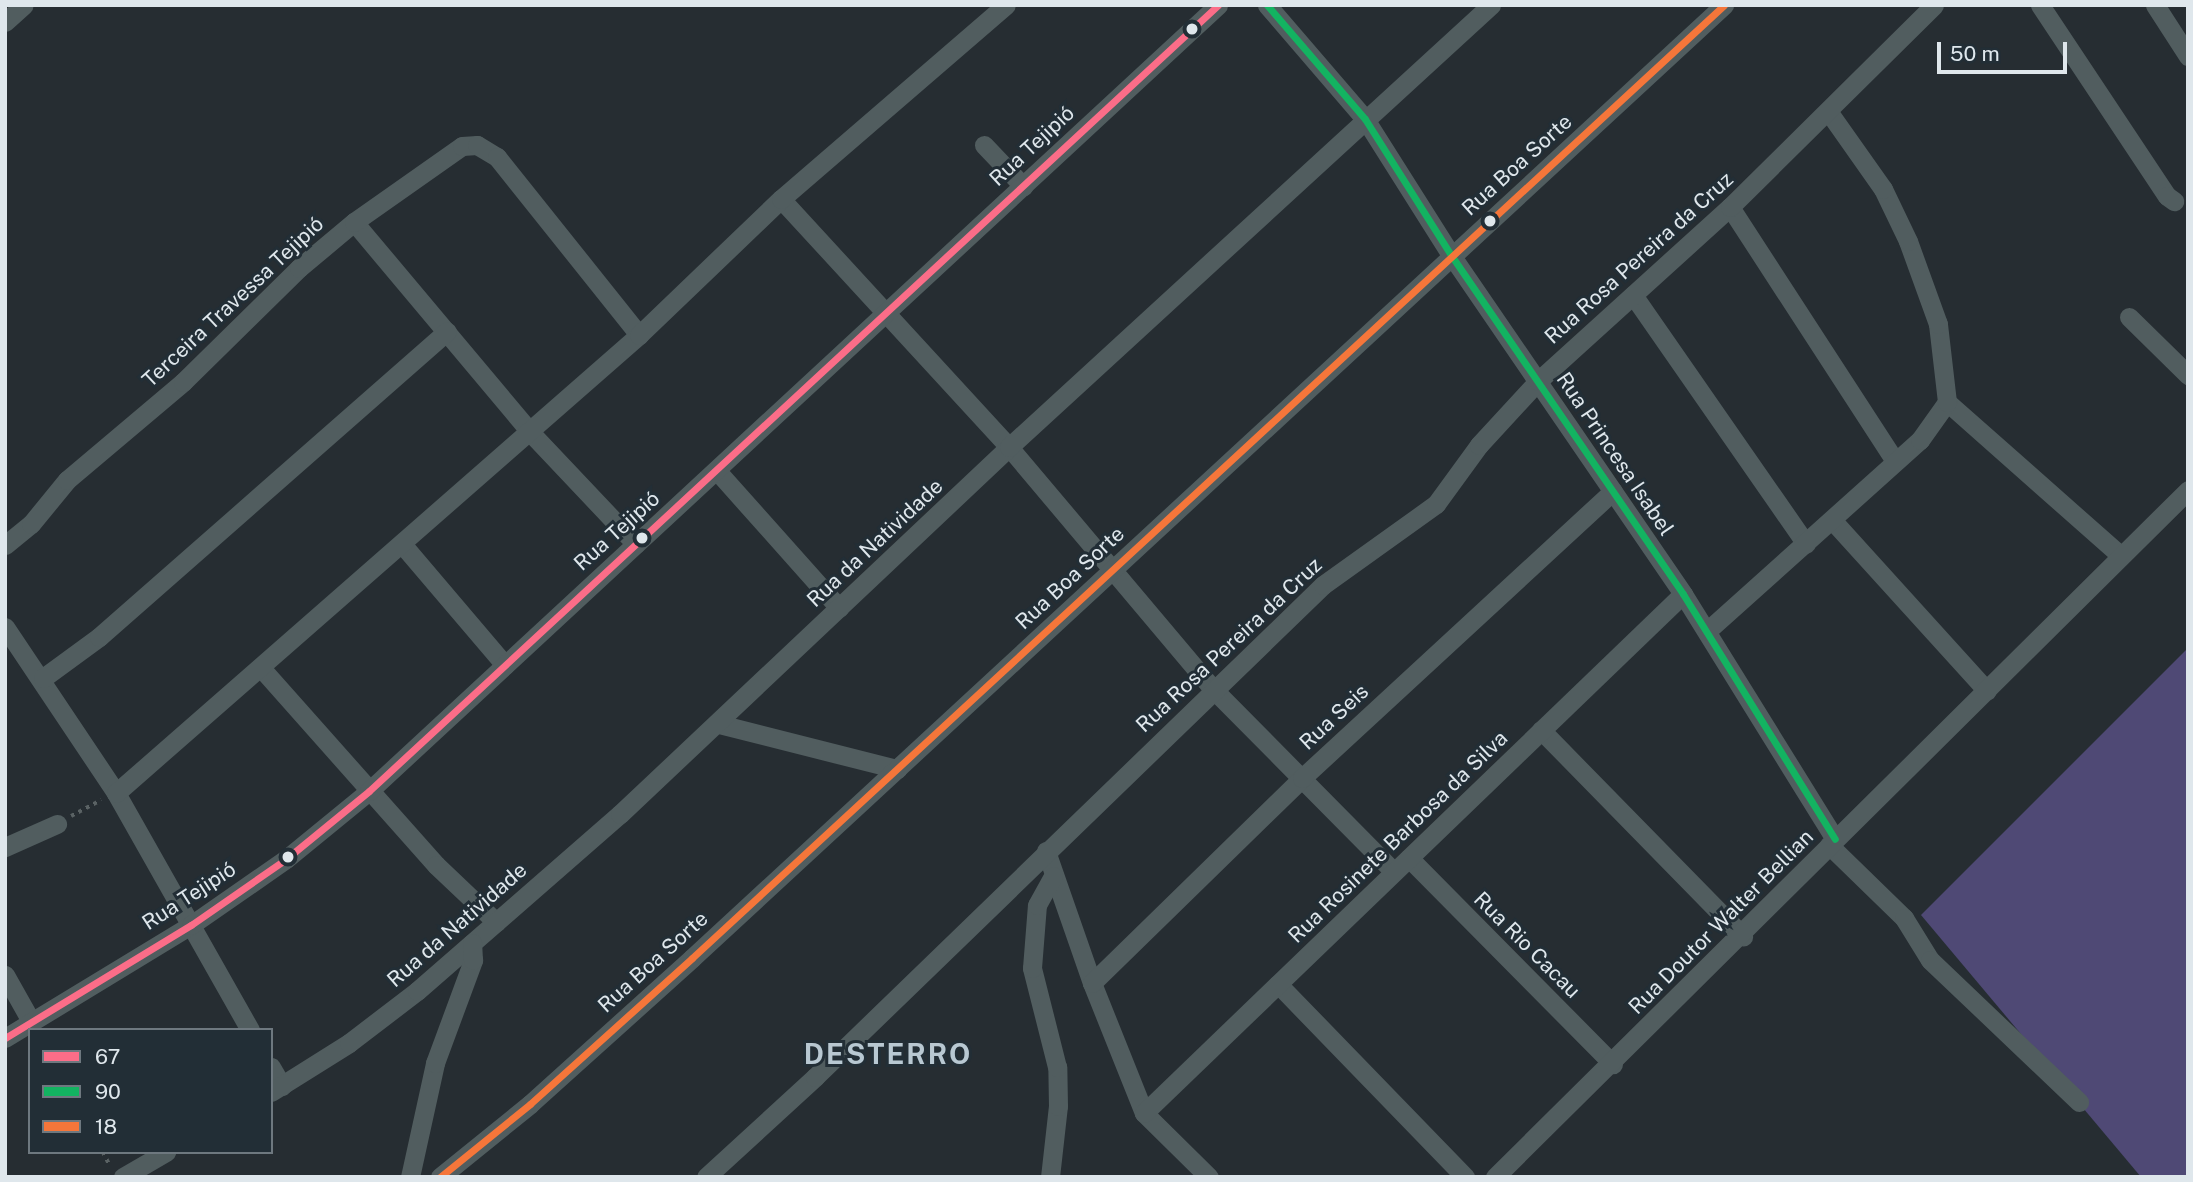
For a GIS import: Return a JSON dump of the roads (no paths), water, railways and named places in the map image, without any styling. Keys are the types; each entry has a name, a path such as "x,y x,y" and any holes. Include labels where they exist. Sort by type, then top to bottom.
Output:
{"street":[{"path":"5,22 24,5"},
{"name":"Rua Tejipió","path":"5,1038 191,925 286,859 369,791 636,544 718,472 1218,5"},
{"name":"Rua Princesa Isabel","path":"1267,5 1365,119 1451,255 1707,631 1832,842 1904,918 1930,960 2078,1102"},
{"name":"Rua da Natividade","path":"277,1089 349,1043 472,943 719,724 1009,447 1491,5"},
{"name":"Rua Boa Sorte","path":"440,1177 530,1104 1724,5"},
{"name":"Rua Rosa Pereira da Cruz","path":"706,1177 815,1077 1213,689 1323,586 1436,504 1479,444 1538,381 1730,207 1934,5"},
{"path":"2040,5 2167,196 2174,201"},
{"path":"2155,5 2188,56"},
{"path":"116,793 262,669 639,335 781,199 994,9"},
{"path":"1828,111 1883,189 1908,241 1938,324 1947,402 2121,556"},
{"path":"354,222 448,155 471,144 497,157 639,335"},
{"path":"984,145 1023,186"},
{"path":"781,199 1009,447 1213,689 1395,872"},
{"path":"1730,207 1895,461"},
{"name":"Terceira Travessa Tejipió","path":"5,545 31,524 75,472 183,382 299,268 354,222 530,432 636,544"},
{"path":"1633,295 1806,544"},
{"path":"2129,317 2188,375"},
{"path":"43,678 99,637 447,331"},
{"path":"1707,631 1833,521 1920,440 1947,402"},
{"path":"718,472 839,608"},
{"name":"Rua Doutor Walter Bellian","path":"1495,1177 1743,936 1832,842 2188,490"},
{"name":"Rua Seis","path":"1092,984 1302,778 1613,491"},
{"path":"1833,521 1987,691"},
{"path":"402,544 505,665"},
{"name":"Rua Rosinete Barbosa da Silva","path":"1144,1113 1683,594"},
{"path":"5,627 43,678 116,793 249,1028"},
{"path":"262,669 369,791 496,922"},
{"path":"719,724 897,769"},
{"path":"1541,730 1743,936"},
{"path":"5,847 57,824"},
{"path":"1046,851 1092,984 1144,1113 1209,1177"},
{"name":"Rua Rio Cacau","path":"1409,858 1613,1063"},
{"path":"1050,1177 1058,1106 1057,1067 1032,968 1037,905 1053,876"},
{"path":"410,1177 435,1063 473,960 472,943"},
{"path":"5,975 32,1023"},
{"path":"1279,984 1465,1177"},
{"path":"123,1177 163,1154"}],"district":[{"name":"DESTERRO","path":"888,1054"}]}
